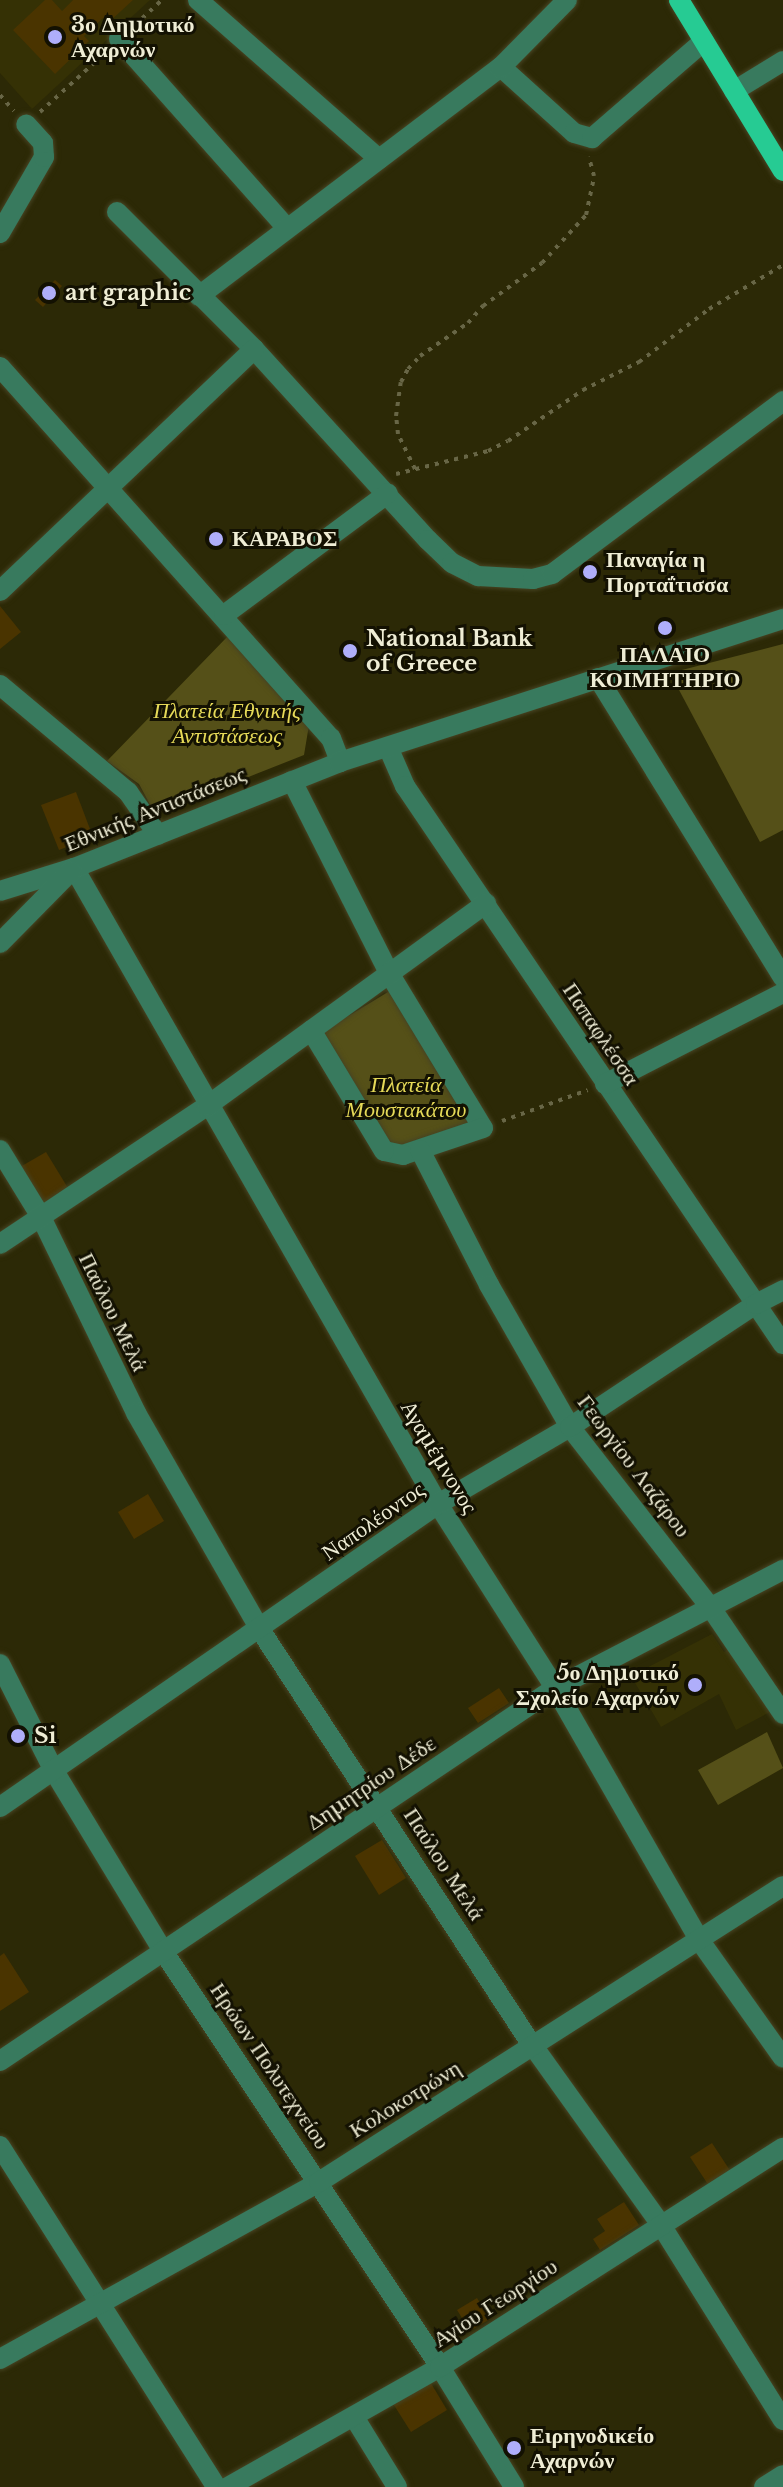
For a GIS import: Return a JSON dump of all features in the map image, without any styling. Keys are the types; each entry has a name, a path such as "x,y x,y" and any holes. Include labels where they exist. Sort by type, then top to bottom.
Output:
{"main road":[{"path":"679,0 783,171"}],"street":[{"path":"198,0 379,159"},
{"path":"199,296 286,227 501,67 567,0"},
{"path":"119,39 286,227"},
{"path":"501,67 574,133 592,138 704,41"},
{"path":"734,91 783,61"},
{"path":"0,233 41,167 43,143 26,124"},
{"path":"117,212 254,349 452,563 478,576 533,579 552,574 783,401"},
{"path":"0,591 254,349"},
{"path":"0,367 331,738 340,762"},
{"path":"224,615 382,487"},
{"name":"Εθνικής Αντιστάσεως","path":"0,891 74,868 340,762 783,619"},
{"path":"598,678 783,977"},
{"path":"0,685 128,792 158,835"},
{"name":"Παπαφλέσσα","path":"388,747 405,786 783,1344"},
{"path":"292,781 389,973 483,1128 403,1155 384,1151 311,1030"},
{"path":"0,943 74,868"},
{"name":"Αγαμέμνονος","path":"74,868 207,1106 438,1504 555,1688 700,1941 783,2058"},
{"path":"0,1244 207,1106 486,903"},
{"path":"605,1084 783,993"},
{"name":"Παύλου Μελά","path":"0,1150 41,1217 136,1413 259,1628 533,2046 661,2225 783,2420"},
{"name":"Γεωργίου Λαζάρου","path":"420,1150 489,1285 570,1427 711,1608 783,1714"},
{"name":"Ναπολέοντος","path":"0,1807 438,1504 570,1427 756,1304 783,1290"},
{"name":"Δημητρίου Δέδε","path":"0,2061 555,1688 783,1570"},
{"name":"Ηρώων Πολυτεχνείου","path":"0,1664 54,1771 163,1951 319,2182 514,2487"},
{"name":"Κολοκοτρώνη","path":"0,2359 101,2306 319,2182 783,1886"},
{"path":"0,2146 216,2487"},
{"name":"Αγίου Γεωργίου","path":"228,2487 440,2367 783,2148"},
{"path":"354,2417 397,2487"},
{"path":"764,2487 783,2475"}],"path":[{"path":"26,124 162,0"},
{"path":"415,469 398,434 396,416 401,382 420,356 542,263 586,215 593,195 594,176 589,159 592,138"},
{"path":"382,487 415,469 488,451 508,441 583,390 649,356 709,309 783,265"},
{"path":"483,1128 605,1084"}],"shaded area":[{"name":"3ο Δημοτικό Αχαρνών","path":"0,0 150,0 32,109 0,73"},
{"name":"5ο Δημοτικό Σχολείο Αχαρνών","path":"712,1634 724,1652 730,1648 770,1712 736,1730 719,1694 661,1727 631,1676"}],"green space":[{"name":"Πλατεία Εθνικής Αντιστάσεως","path":"228,636 309,725 304,755 155,814 139,784 107,761"},
{"path":"783,644 783,830 760,842 670,673"},
{"name":"Πλατεία Μουστακάτου","path":"393,989 470,1123 405,1146 382,1142 322,1032"},
{"path":"767,1732 783,1768 718,1805 698,1770"}],"building":[{"path":"45,0 52,0 62,11 73,0 133,0 108,23 103,18 84,36 89,41 55,74 13,30"},
{"name":"art graphic","path":"55,280 62,286 43,307 35,300"},
{"path":"0,606 21,632 0,649"},
{"path":"76,792 93,837 59,850 41,805"},
{"path":"46,1152 71,1193 46,1208 20,1167"},
{"path":"148,1494 164,1521 134,1539 118,1512"},
{"path":"499,1688 509,1703 478,1723 468,1708"},
{"path":"382,1840 406,1878 379,1895 355,1856"},
{"path":"4,1953 29,1992 0,2011 0,1956"},
{"path":"712,2143 731,2172 709,2186 690,2157"},
{"path":"624,2202 639,2225 600,2250 593,2239 605,2231 597,2219"},
{"path":"477,2298 490,2319 470,2331 457,2310"},
{"path":"429,2380 447,2410 411,2432 392,2402"}],"place":[{"name":"3ο Δημοτικό Αχαρνών","path":"55,37"},
{"name":"art graphic","path":"49,293"},
{"name":"ΚΑΡΑΒΟΣ","path":"216,539"},
{"name":"Παναγία η Πορταΐτισσα","path":"590,572"},
{"name":"ΠΑΛΑΙΟ ΚΟΙΜΗΤΗΡΙΟ","path":"665,628"},
{"name":"National Bank of Greece","path":"350,651"},
{"name":"5ο Δημοτικό Σχολείο Αχαρνών","path":"695,1685"},
{"name":"Si","path":"18,1736"},
{"name":"Ειρηνοδικείο Αχαρνών","path":"514,2448"}]}
